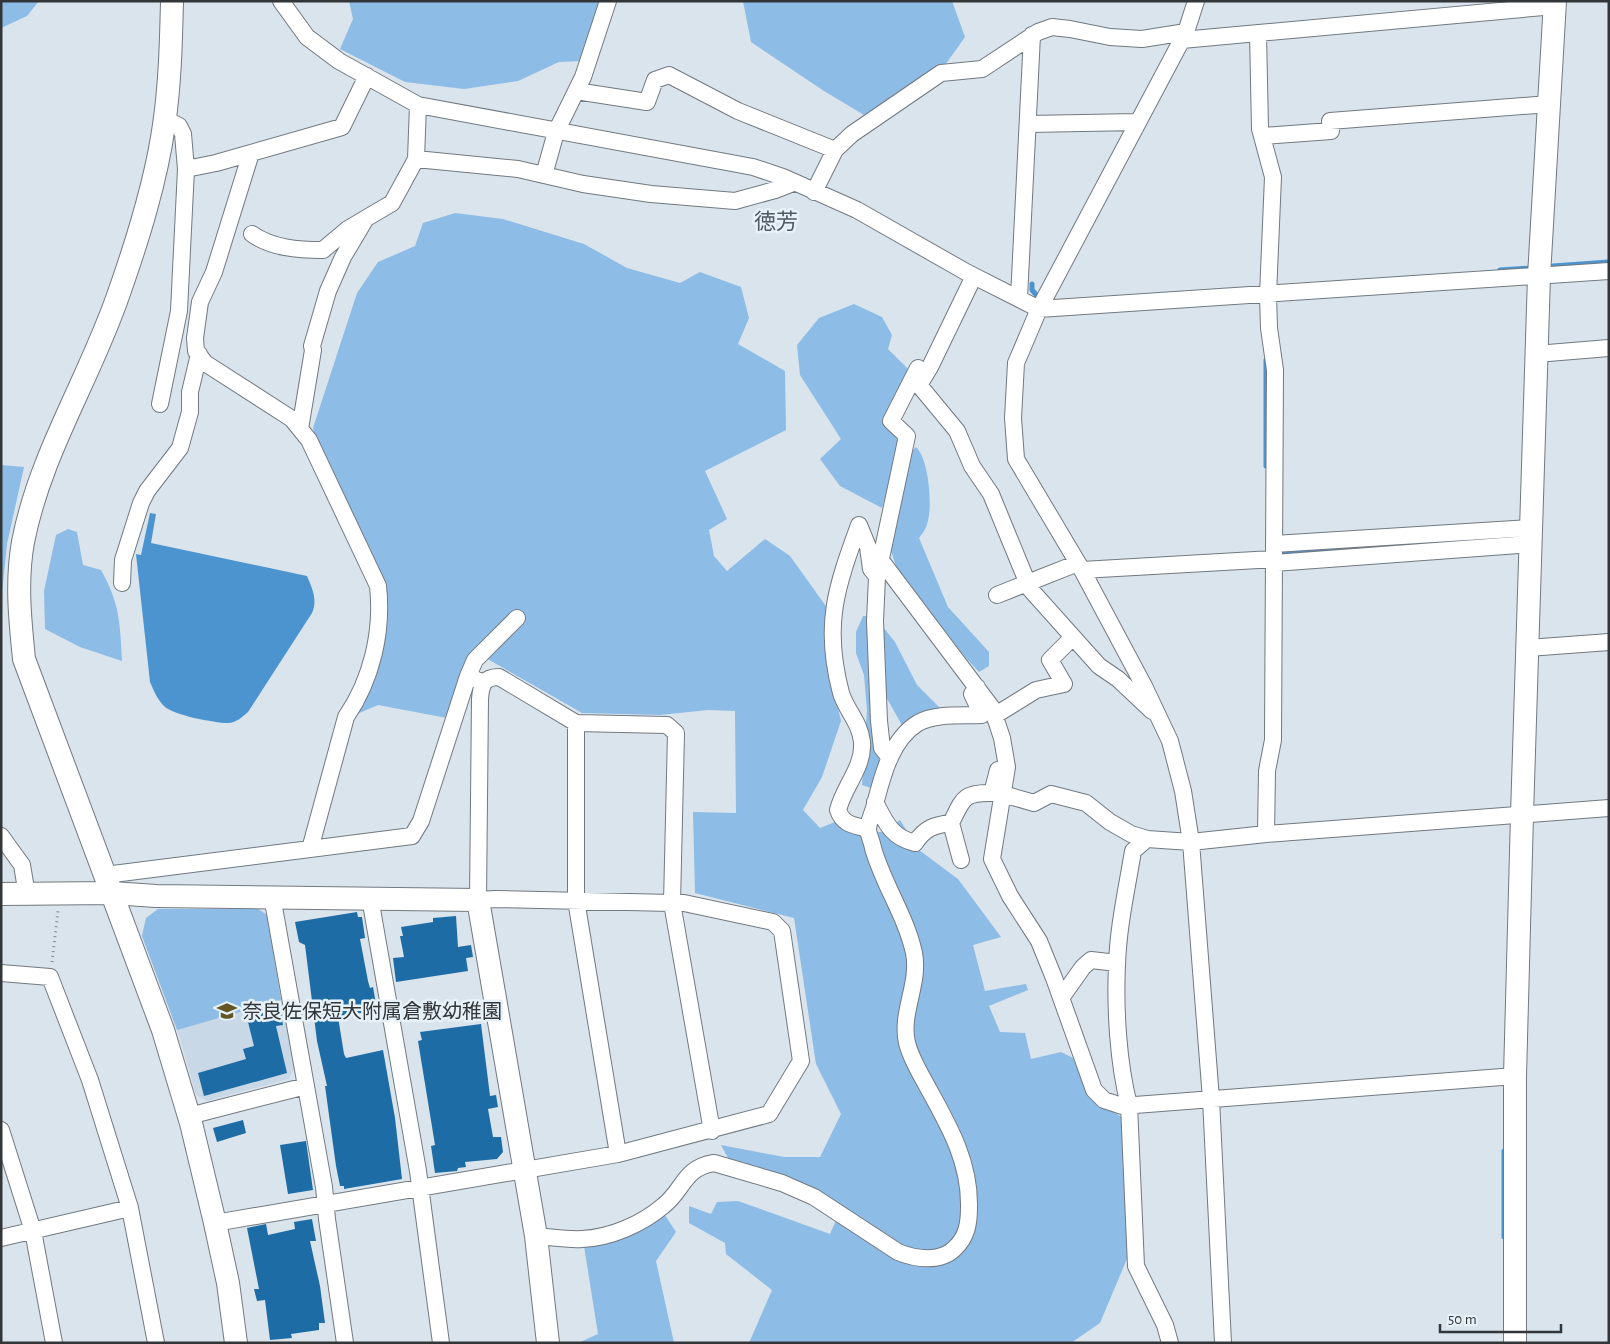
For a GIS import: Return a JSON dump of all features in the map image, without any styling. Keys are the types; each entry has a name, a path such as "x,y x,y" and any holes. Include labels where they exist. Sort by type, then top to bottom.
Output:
{"street":[{"path":"172,1 169,81 165,119 156,165 119,295 46,462 23,544 19,577 24,659 163,1030 189,1116 215,1223 228,1283 236,1343"},
{"path":"281,1 307,37 339,61 418,106 508,120 556,132 752,167 857,210 970,274 1039,309 1268,296 1609,271"},
{"path":"544,175 556,132 576,91 608,1"},
{"path":"1196,1 1184,36 1039,309 1016,363 1013,418 1016,459 1080,566 1159,718 1170,740 1183,791 1191,842 1211,1099 1223,1343"},
{"path":"814,192 835,150 852,134 941,73 982,69 1032,35 1052,27 1110,37 1142,39 1258,33 1549,6 1542,105 1536,354 1525,536 1528,648 1515,816 1509,1076 1515,1343"},
{"path":"1258,33 1262,136 1273,177 1268,296 1269,328 1275,370 1273,740 1267,771 1266,834"},
{"path":"1018,298 1032,35"},
{"path":"576,91 647,102 655,80 669,75 738,111 835,150"},
{"path":"186,169 342,128 367,76"},
{"path":"1262,136 1331,130 1330,121 1542,105"},
{"path":"252,234 264,242 302,250 323,250 348,228 392,203 416,159 418,106"},
{"path":"160,404 178,311 186,169 183,134 178,126 165,119"},
{"path":"1028,124 1138,122"},
{"path":"252,153 214,272 200,302 195,338 196,351 205,363 292,419 309,440 378,586 381,611 369,674 359,698 346,717 310,849"},
{"path":"416,159 518,169 583,184 652,194 735,201 793,183"},
{"path":"300,429 306,402 312,346 328,291 343,257 365,220"},
{"path":"890,758 882,748 879,721 875,621 877,577 907,436 891,421 970,274"},
{"path":"970,274 934,359 918,385 957,431 972,466 991,494 1030,589 1099,666 1118,679 1159,718"},
{"path":"1536,354 1609,348"},
{"path":"122,583 122,560 141,503 147,491 180,448 190,412 190,392 199,354"},
{"path":"868,829 848,824 841,818 838,810 861,757 862,742 857,722 843,698 834,668 831,632 838,582 859,525 868,547 871,569 877,577"},
{"path":"997,595 1027,582 1080,566 1274,555 1525,536"},
{"path":"880,559 992,708 1004,748 1007,767 992,859 1010,896 1038,942 1061,998 1094,1090 1104,1100 1122,1106 1509,1076"},
{"path":"1,894 27,895 109,884 310,849 412,836 421,821 468,676 475,660 517,618"},
{"path":"994,716 1036,690 1064,684 1050,660 1073,637"},
{"path":"1528,648 1609,642"},
{"path":"468,676 484,683"},
{"path":"548,1343 536,1236 478,900 480,699 484,683 492,677 499,677 576,723 667,725 676,733 672,903 712,1131"},
{"path":"536,1236 582,1239 615,1232 641,1221 664,1206 692,1171 704,1165 714,1163 782,1183 814,1196 898,1252 908,1256 942,1256 952,1251 961,1243 969,1218 970,1193 966,1167 951,1130 911,1057 905,1027 915,973 914,955 907,930 880,871 868,829 879,782 895,748 918,723 929,719 982,715 972,694 977,687"},
{"path":"576,723 576,900 618,1154"},
{"path":"961,860 951,824 964,798 973,792 992,793 1004,748"},
{"path":"1004,794 1034,803 1051,794 1086,804 1117,826 1147,839 1191,842 1266,834 1609,808"},
{"path":"875,802 894,835 902,840 915,843 923,832 933,825 951,824"},
{"path":"1,836 22,865 27,895"},
{"path":"1147,839 1133,851 1116,963 1117,1005 1123,1078 1129,1105 1136,1266 1165,1325 1170,1343"},
{"path":"109,884 156,896 576,900 684,903 773,922 782,931 801,1061 769,1114 712,1131 618,1154 215,1223"},
{"path":"272,896 326,1205 344,1343"},
{"path":"370,898 418,1171 441,1343"},
{"path":"1061,998 1083,967 1091,960 1116,963"},
{"path":"1,973 50,977 90,1080 130,1208 156,1343"},
{"path":"189,1116 306,1086"},
{"path":"1,1130 32,1231 54,1343"},
{"path":"1,1238 130,1208"}],"path":[{"path":"50,977 58,907"}],"shaded area":[{"path":"1,1 39,1 27,16 1,28"},
{"path":"349,1 602,1 582,61 559,62 518,81 464,89 405,82 340,49 353,19"},
{"path":"743,1 952,1 965,37 943,68 864,115 824,91 751,42"},
{"path":"455,213 503,219 584,244 627,268 680,283 700,272 741,287 749,318 738,344 785,371 786,430 705,471 727,519 709,530 714,556 727,571 765,539 790,556 828,609 829,670 841,721 822,777 803,810 820,828 835,822 865,832 883,832 900,820 919,850 958,879 1001,937 973,945 985,991 1026,984 1028,990 989,1006 1000,1032 1025,1033 1031,1059 1061,1052 1073,1058 1088,1096 1123,1118 1129,1254 1100,1323 1071,1343 749,1343 772,1290 726,1254 725,1243 689,1223 689,1206 711,1214 717,1202 738,1201 830,1234 841,1209 788,1181 728,1158 721,1145 784,1157 820,1157 841,1114 816,1064 794,918 695,893 693,812 736,813 735,711 708,710 660,715 582,713 484,657 447,718 378,705 357,714 370,687 382,649 387,610 383,580 320,453 313,428 357,293 378,262 415,246 423,223"},
{"path":"854,304 882,317 892,335 888,349 909,370 882,420 900,441 882,508 840,486 820,459 841,439 800,375 797,345 819,318"},
{"path":"916,447 927,472 930,496 929,517 925,530 919,538 948,607 989,652 989,666 979,672 965,657 896,566 889,545 910,453"},
{"path":"1,465 24,467 7,544 1,602"},
{"path":"150,513 156,514 151,543 307,576 311,585 314,594 312,613 248,712 234,722 222,723 204,720 169,709 159,701 150,682 136,554 141,555"},
{"path":"68,529 77,532 83,565 101,570 112,593 118,614 122,661 80,647 45,629 44,591 56,535"},
{"path":"863,616 869,616 881,759 871,788 862,785 867,710 864,675 856,653 856,632"},
{"path":"883,627 895,642 917,685 942,710 903,727 885,695"},
{"name":"奈良佐保短大附属倉敷幼稚園","path":"158,909 258,909 267,915 294,1069 289,1079 207,1101 196,1095 176,1025 142,936 146,918"},
{"name":"奈良佐保短大附属倉敷幼稚園","path":"158,909 258,909 267,915 281,1000 177,1030 142,936 146,918"},
{"path":"663,1212 676,1232 656,1261 674,1343 578,1343 598,1334 584,1246"}],"building":[{"path":"357,912 358,917 362,917 365,938 360,939 368,981 370,988 373,987 377,1010 338,1017 344,1054 346,1058 383,1050 395,1118 402,1179 344,1189 344,1186 340,1186 336,1166 325,1086 327,1086 317,1041 305,945 299,942 295,922"},
{"path":"456,916 458,947 471,945 473,957 466,958 468,971 396,982 393,958 404,957 400,936 403,936 401,927 433,922 433,918"},
{"path":"280,1008 283,1025 276,1026 287,1073 204,1096 198,1073 246,1059 243,1049 254,1046 247,1018"},
{"path":"481,1024 490,1096 496,1095 498,1107 488,1109 493,1137 501,1137 503,1152 497,1159 465,1162 466,1167 458,1168 457,1171 435,1173 431,1146 435,1145 418,1041 422,1040 420,1032"},
{"path":"243,1120 246,1133 217,1142 213,1128"},
{"path":"306,1141 313,1190 288,1194 280,1145"},
{"path":"312,1219 316,1241 310,1241 320,1286 325,1323 319,1323 319,1330 291,1334 292,1338 270,1340 265,1300 257,1301 254,1289 259,1289 247,1228 266,1224 268,1235 295,1229 294,1222"}],"waterway":[{"path":"1553,266 1609,262"},
{"path":"1500,270 1532,268"},
{"path":"1032,284 1032,290 1038,297"},
{"path":"1266,360 1266,466"},
{"path":"1276,554 1469,540"},
{"path":"1504,1151 1504,1237"}],"place":[{"name":"奈良佐保短大附属倉敷幼稚園","path":"227,1011"}],"district":[{"name":"徳芳","path":"776,221"}]}
